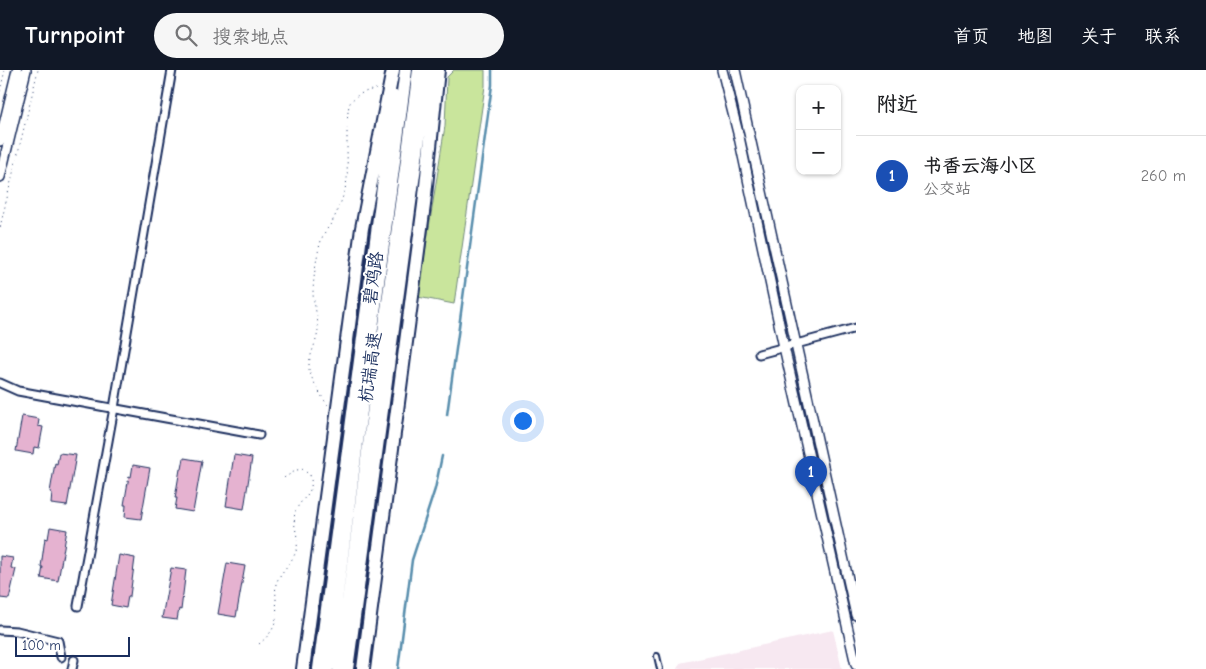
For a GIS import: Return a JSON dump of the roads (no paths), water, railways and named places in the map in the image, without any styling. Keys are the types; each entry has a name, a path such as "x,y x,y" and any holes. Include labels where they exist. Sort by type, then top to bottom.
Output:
{"highway":[{"path":"303,669 362,228 393,70"},
{"name":"杭瑞高速","path":"319,669 399,70"},
{"name":"碧鸡路","path":"327,669 406,70"},
{"name":"碧鸡路","path":"339,669 419,70"},
{"name":"杭瑞高速","path":"348,669 428,70"},
{"path":"363,669 424,205 438,70"}],"street":[{"path":"0,141 17,70"},
{"path":"0,177 26,70"},
{"path":"78,606 172,70"},
{"path":"722,70 856,665"},
{"path":"735,70 856,616 845,619"},
{"path":"759,354 856,328"},
{"path":"0,383 18,391 259,435"},
{"path":"0,630 58,641 61,657"},
{"path":"72,669 74,660"}],"lane":[{"path":"658,656 660,669"}],"waterway":[{"path":"447,415 492,85 492,70"},
{"path":"398,669 412,560 435,489 442,456"}],"place":[{"name":"书香云海小区","path":"811,497"}]}
